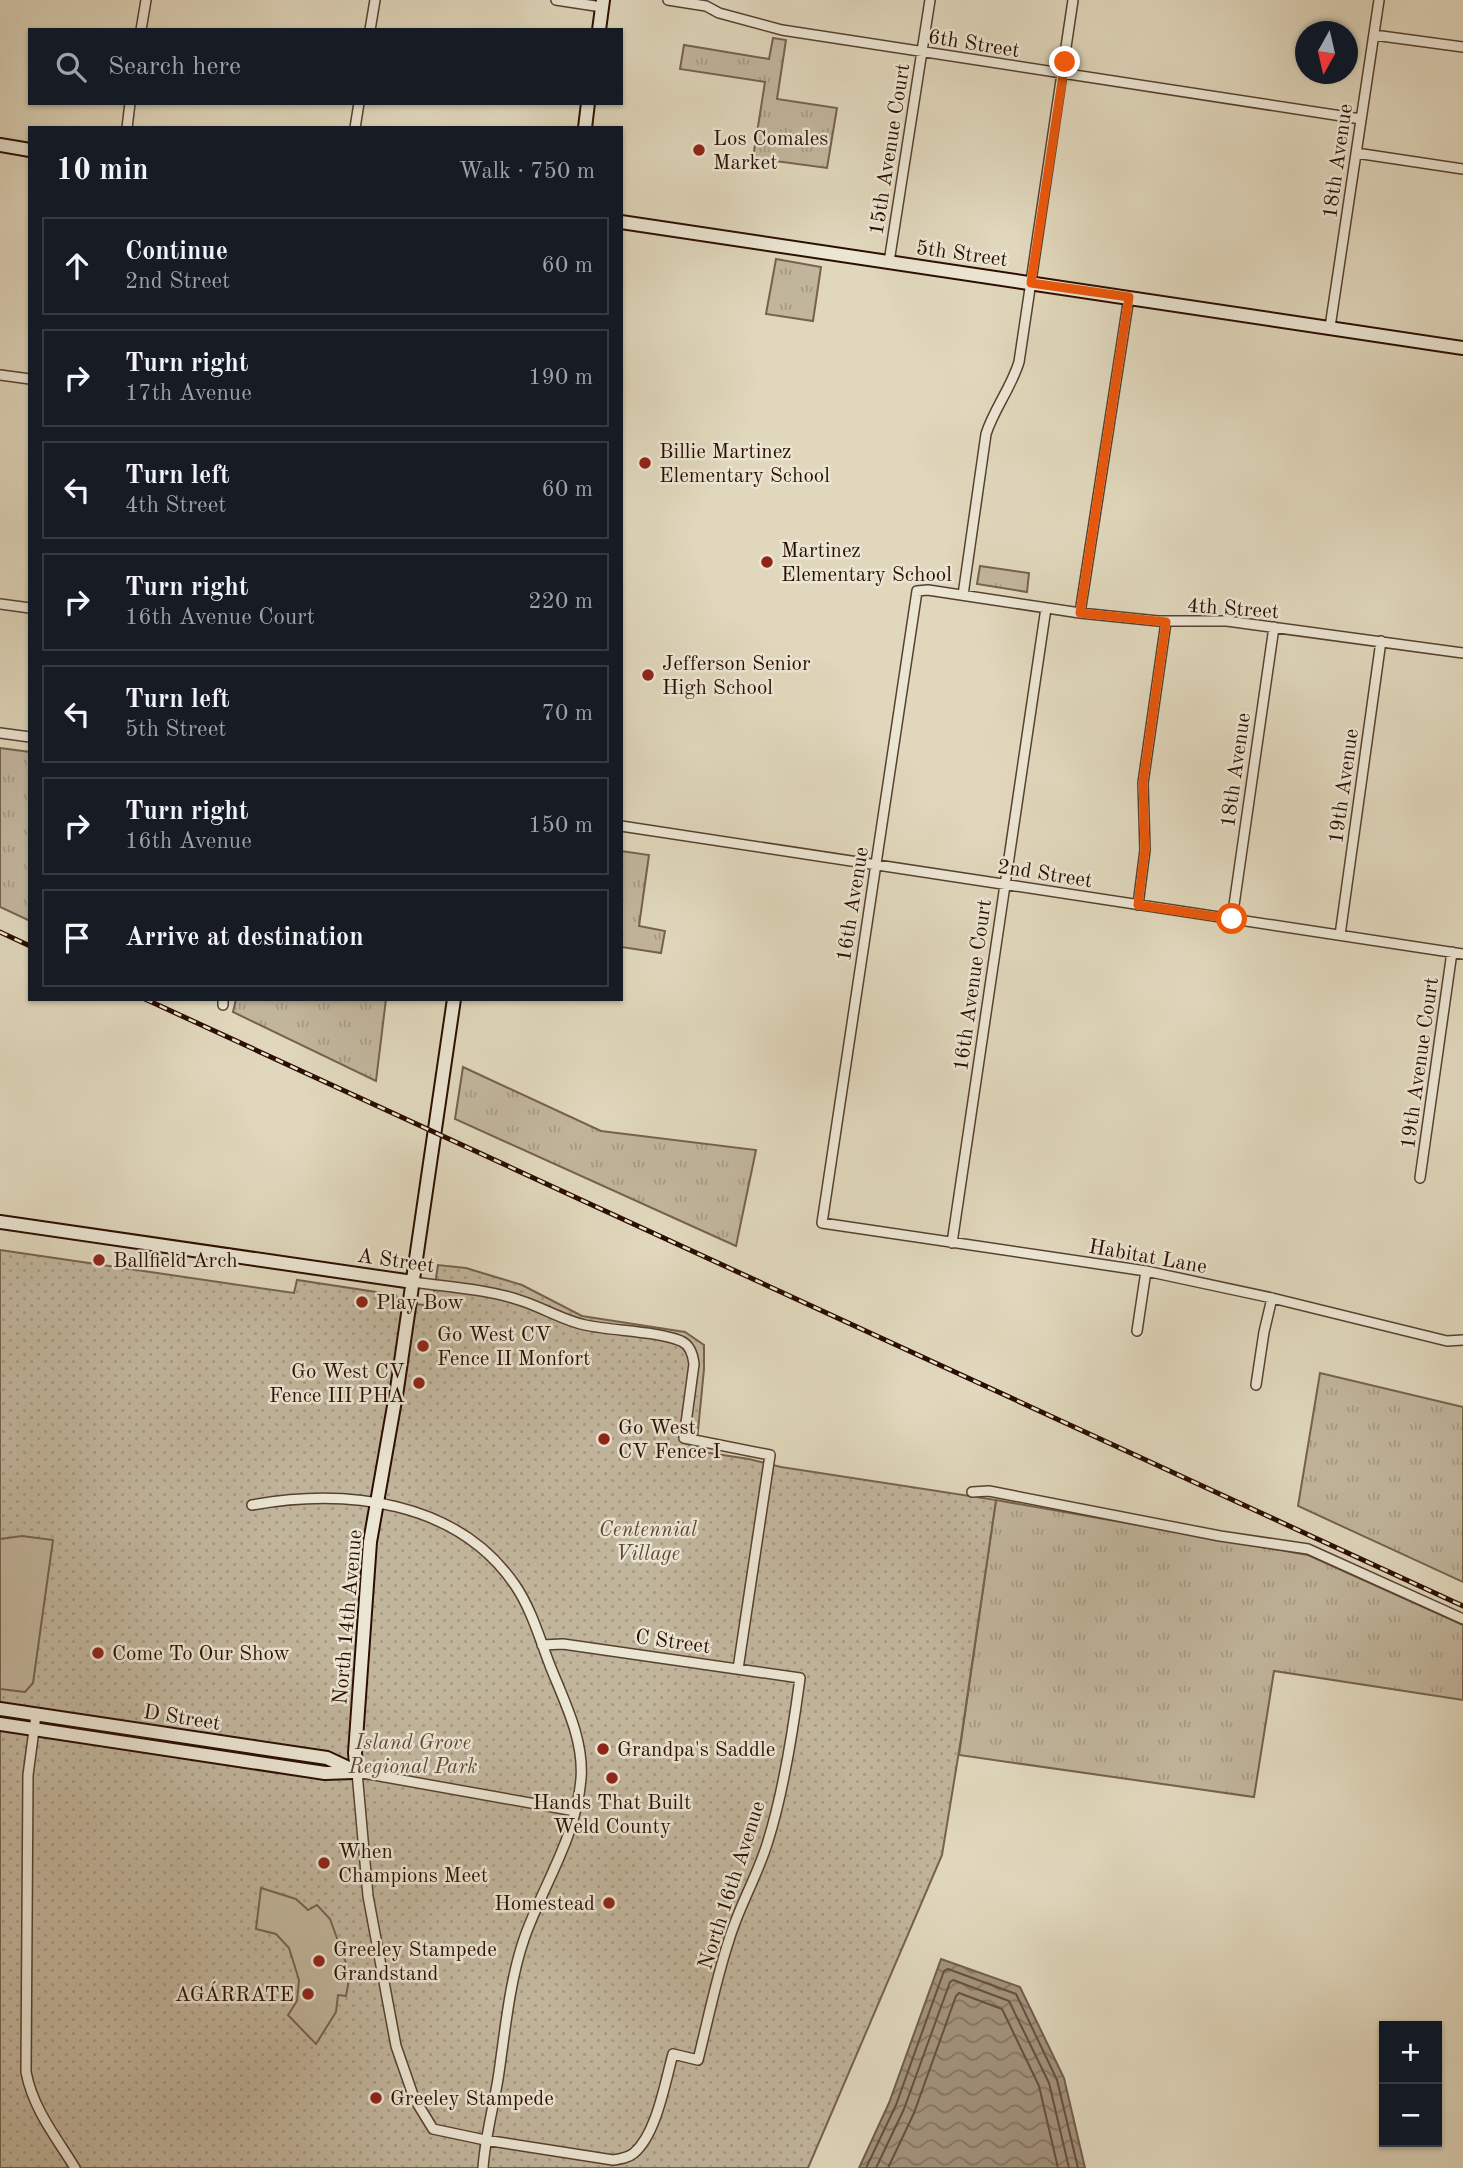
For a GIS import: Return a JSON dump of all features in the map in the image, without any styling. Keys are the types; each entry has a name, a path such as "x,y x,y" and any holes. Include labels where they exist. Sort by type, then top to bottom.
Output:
{"street":[{"path":"141,28 146,0"},
{"path":"370,28 375,0"},
{"path":"556,0 603,4 599,28"},
{"name":"6th Street","path":"668,0 706,6 719,13 782,30 1361,119"},
{"name":"15th Avenue Court","path":"889,262 930,0"},
{"path":"963,595 986,434 1016,370 1073,0"},
{"name":"18th Avenue","path":"1331,327 1379,0"},
{"path":"1374,35 1463,47"},
{"path":"127,126 130,105"},
{"path":"355,126 359,105"},
{"path":"585,126 588,105"},
{"path":"0,145 28,150"},
{"path":"1356,153 1463,169"},
{"name":"5th Street","path":"623,222 1463,348"},
{"path":"1080,613 1129,297"},
{"path":"0,375 28,379"},
{"name":"4th Street","path":"917,591 928,590 1080,613 1166,622 1227,621 1463,653"},
{"name":"16th Avenue","path":"822,1223 917,591"},
{"path":"0,604 28,608"},
{"name":"16th Avenue Court","path":"952,1243 1046,608"},
{"path":"1138,905 1145,850 1143,783 1166,622"},
{"name":"18th Avenue","path":"1232,919 1274,627"},
{"name":"19th Avenue","path":"1340,935 1381,641"},
{"path":"0,733 28,737"},
{"name":"2nd Street","path":"623,826 1463,954"},
{"name":"19th Avenue Court","path":"1419,1178 1452,953"},
{"name":"North 14th Avenue","path":"454,1001 379,1503 370,1542 355,1754 370,1909 396,2046 408,2083 433,2129 613,2160 625,2158 635,2152 643,2141 657,2113 673,2054 698,2060"},
{"name":"A Street","path":"0,1222 497,1294 521,1300 584,1325 681,1341 688,1346 694,1364 684,1438 770,1455 738,1669"},
{"name":"Habitat Lane","path":"822,1223 1146,1271 1272,1298 1447,1341 1463,1340"},
{"path":"1137,1331 1146,1271"},
{"path":"1256,1385 1272,1298"},
{"path":"972,1492 989,1491 1220,1536 1308,1549 1463,1619"},
{"path":"252,1505 316,1498 379,1503 425,1515 464,1536 502,1567 526,1603 578,1743 581,1780 570,1834 525,1938 515,1971 494,2106 485,2140 483,2168"},
{"name":"C Street","path":"542,1645 563,1644 800,1678"},
{"name":"North 16th Avenue","path":"698,2060 727,1944 760,1865 773,1824 800,1678"},
{"name":"D Street","path":"0,1709 327,1758 357,1772"},
{"path":"36,1715 28,1774 26,2071 41,2116 75,2168"},
{"name":"D Street","path":"0,1724 33,1732 325,1773 357,1772 575,1811"}],"green space":[{"path":"773,38 786,40 777,99 837,108 827,168 753,158 765,82 680,69 684,45 769,59"},
{"path":"776,259 821,267 813,321 766,314"},
{"path":"980,566 1029,573 1027,592 977,584"},
{"path":"0,748 28,752 28,920 0,907"},
{"path":"623,851 649,855 639,926 665,931 661,953 623,947"},
{"path":"236,1001 386,1001 376,1081 233,1012"},
{"path":"463,1067 601,1131 756,1150 736,1246 455,1119"},
{"name":"Island Grove Regional Park","path":"0,1250 294,1293 297,1280 396,1295 398,1302 424,1305 427,1300 433,1298 438,1265 466,1268 522,1285 582,1316 685,1332 704,1345 696,1451 996,1500 942,1855 808,2168 0,2168"},
{"path":"1320,1373 1463,1407 1463,1582 1298,1506"},
{"path":"996,1500 1308,1555 1463,1625 1463,1700 1274,1671 1254,1797 959,1755"},
{"path":"22,1536 53,1540 33,1683 25,1692 0,1689 0,1539"},
{"name":"Greeley Stampede Grandstand","path":"261,1888 296,1899 308,1910 317,1905 330,1919 350,1974 346,1996 338,1995 336,2012 316,2044 288,2015 297,2001 299,1980 289,1948 276,1934 256,1929"}],"water":[{"path":"941,1959 1020,1987 1064,2078 1085,2168 859,2168 889,2103"}],"railway":[{"path":"0,932 28,945"},
{"path":"149,1001 1463,1606"}],"place":[{"name":"Los Comales Market","path":"699,150"},
{"name":"Billie Martinez Elementary School","path":"645,463"},
{"name":"Martinez Elementary School","path":"767,562"},
{"name":"Jefferson Senior High School","path":"648,675"},
{"name":"Ballfield Arch","path":"99,1260"},
{"name":"Play Bow","path":"362,1302"},
{"name":"Go West CV Fence II Monfort","path":"423,1346"},
{"name":"Go West CV Fence III PHA","path":"419,1383"},
{"name":"Go West CV Fence I","path":"604,1439"},
{"name":"Come To Our Show","path":"98,1653"},
{"name":"Grandpa's Saddle","path":"603,1749"},
{"name":"Hands That Built Weld County","path":"612,1778"},
{"name":"When Champions Meet","path":"324,1863"},
{"name":"Homestead","path":"609,1903"},
{"name":"Greeley Stampede Grandstand","path":"319,1961"},
{"name":"AGÁRRATE","path":"308,1994"},
{"name":"Greeley Stampede","path":"376,2098"}],"route":[{"path":"1065,62 1031,283 1129,297 1080,613 1166,622 1143,783 1145,850 1138,905 1232,919"}],"park label":[{"name":"Centennial Village","path":"648,1541"}]}
